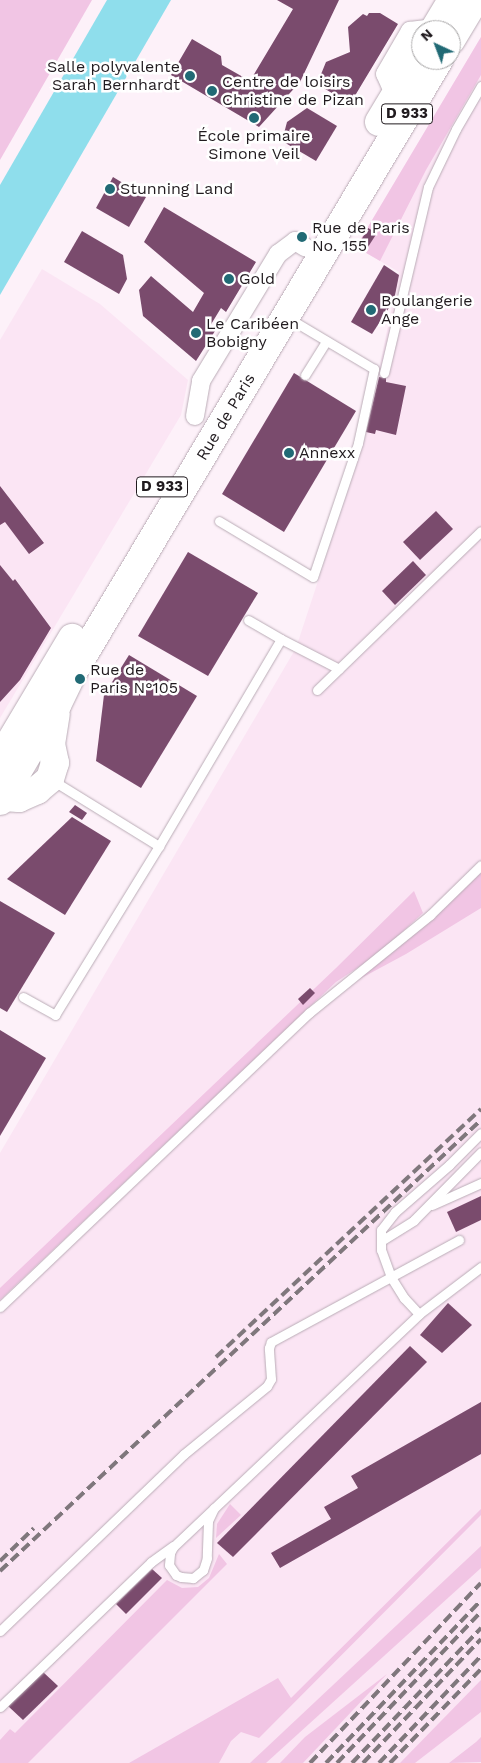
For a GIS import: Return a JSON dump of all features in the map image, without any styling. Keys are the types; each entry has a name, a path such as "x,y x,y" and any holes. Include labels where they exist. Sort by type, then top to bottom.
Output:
{"main road":[{"path":"445,20 452,0"},
{"path":"454,20 475,0"},
{"name":"Rue de Paris","path":"0,759 411,69"},
{"name":"Rue de Paris","path":"2,799 58,705 72,674 433,70"},
{"path":"49,677 36,722 1,782 2,799 19,798 37,790 50,779 55,763 51,744 58,705"}],"street":[{"path":"395,96 385,74 411,31"},
{"path":"195,416 201,381 278,254 295,240 305,247"}],"lane":[{"path":"384,373 428,188 456,129 481,86"},
{"path":"219,521 313,577 358,443 374,369 285,317"},
{"path":"305,375 326,341"},
{"path":"318,690 481,531"},
{"path":"248,620 280,639 339,669"},
{"path":"23,997 55,1015 159,846 280,639"},
{"path":"50,779 159,846"},
{"path":"0,1307 309,1013 430,916 481,865"},
{"path":"418,1314 405,1300 391,1277 381,1250 381,1230 395,1212 449,1165 481,1132"},
{"path":"381,1241 414,1220 481,1152"},
{"path":"427,1208 481,1183"},
{"path":"0,1631 184,1454 267,1386 271,1379 269,1348 271,1342 459,1240"},
{"path":"0,1707 151,1562 177,1543 418,1314 481,1267"},
{"path":"177,1543 170,1552 169,1565 172,1570 176,1575 187,1579 199,1575 206,1564 208,1521 214,1508"}],"shaded area":[{"path":"0,0 92,0 0,160"},
{"path":"481,37 481,1763 0,1763 0,1153 296,648 365,438 399,272 356,247"},
{"path":"481,37 481,75 426,170 380,261 356,247"},
{"path":"42,269 100,304 188,380 181,415 0,718 0,340"},
{"path":"479,872 481,874 481,908 406,954 341,989 430,921"},
{"path":"414,891 423,913 377,955 336,982 0,1300 0,1288 336,968"},
{"path":"230,1504 241,1515 216,1538 217,1524"},
{"path":"481,1509 481,1515 259,1738 241,1732 231,1741 219,1763 129,1763 278,1678 291,1698"},
{"path":"481,1546 481,1568 266,1763 250,1763"},
{"path":"219,1554 227,1564 28,1763 0,1763 0,1740 10,1729 15,1733 167,1580 182,1588 198,1587 209,1578"},
{"path":"387,1674 303,1763 280,1763 305,1737"},
{"path":"481,1680 481,1712 415,1763 400,1763"},
{"path":"481,1737 481,1762 449,1763 476,1742"}],"water":[{"path":"107,0 171,0 0,295 0,185"}],"building":[{"path":"277,0 339,0 300,82 259,127 171,75 192,39 221,56 222,65 250,81 293,9"},
{"path":"369,13 380,13 398,24 350,104 317,84 326,62 350,52 348,27 363,14 367,16"},
{"path":"307,108 337,126 316,161 282,141 287,122"},
{"path":"113,177 146,197 129,227 96,208"},
{"path":"164,207 256,262 226,312 221,308 210,326 215,331 196,361 143,316 139,290 151,276 193,312 204,293 144,242"},
{"path":"368,228 377,233 368,247 360,242"},
{"path":"82,231 123,255 127,279 119,294 64,262"},
{"path":"384,265 399,275 394,300 372,334 351,322"},
{"name":"Annexx","path":"294,373 356,411 284,532 222,494"},
{"path":"379,377 386,378 386,382 406,386 396,435 376,430 375,434 366,432"},
{"path":"0,486 44,543 29,554 5,522 0,525"},
{"path":"436,511 453,529 420,560 403,542"},
{"path":"188,552 258,593 208,676 138,636"},
{"path":"413,561 426,575 395,605 382,591"},
{"path":"0,565 13,581 15,579 51,628 20,680 0,702"},
{"path":"129,655 197,696 141,788 96,761 104,695"},
{"path":"75,805 87,813 82,820 69,812"},
{"path":"72,817 111,841 65,915 7,879"},
{"path":"0,901 55,933 7,1012 0,1008"},
{"path":"310,988 315,993 303,1005 298,999"},
{"path":"0,1030 46,1058 0,1136"},
{"path":"481,1196 481,1220 456,1232 447,1212"},
{"path":"448,1303 472,1325 442,1353 420,1335"},
{"path":"410,1346 427,1362 233,1557 217,1543"},
{"path":"481,1402 481,1454 280,1568 271,1553 331,1519 324,1507 358,1488 351,1476"},
{"path":"152,1569 162,1578 126,1614 116,1604"},
{"path":"42,1671 58,1686 23,1720 8,1706"}],"railway":[{"path":"216,1357 481,1109"},
{"path":"0,1571 481,1120"},
{"path":"0,1561 34,1528"},
{"path":"310,1763 481,1583"},
{"path":"326,1763 481,1600"},
{"path":"337,1763 481,1612"},
{"path":"352,1763 481,1628"},
{"path":"363,1763 481,1639"},
{"path":"379,1763 481,1656"},
{"path":"390,1763 481,1669"}],"place":[{"name":"Salle polyvalente Sarah Bernhardt","path":"190,76"},
{"name":"Centre de loisirs Christine de Pizan","path":"212,91"},
{"name":"École primaire Simone Veil","path":"254,118"},
{"name":"Stunning Land","path":"110,189"},
{"name":"Rue de Paris No. 155","path":"302,237"},
{"name":"Gold","path":"229,279"},
{"name":"Boulangerie Ange","path":"371,310"},
{"name":"Le Caribéen Bobigny","path":"196,333"},
{"name":"Annexx","path":"289,453"},
{"name":"Rue de Paris N°105","path":"80,679"}]}
